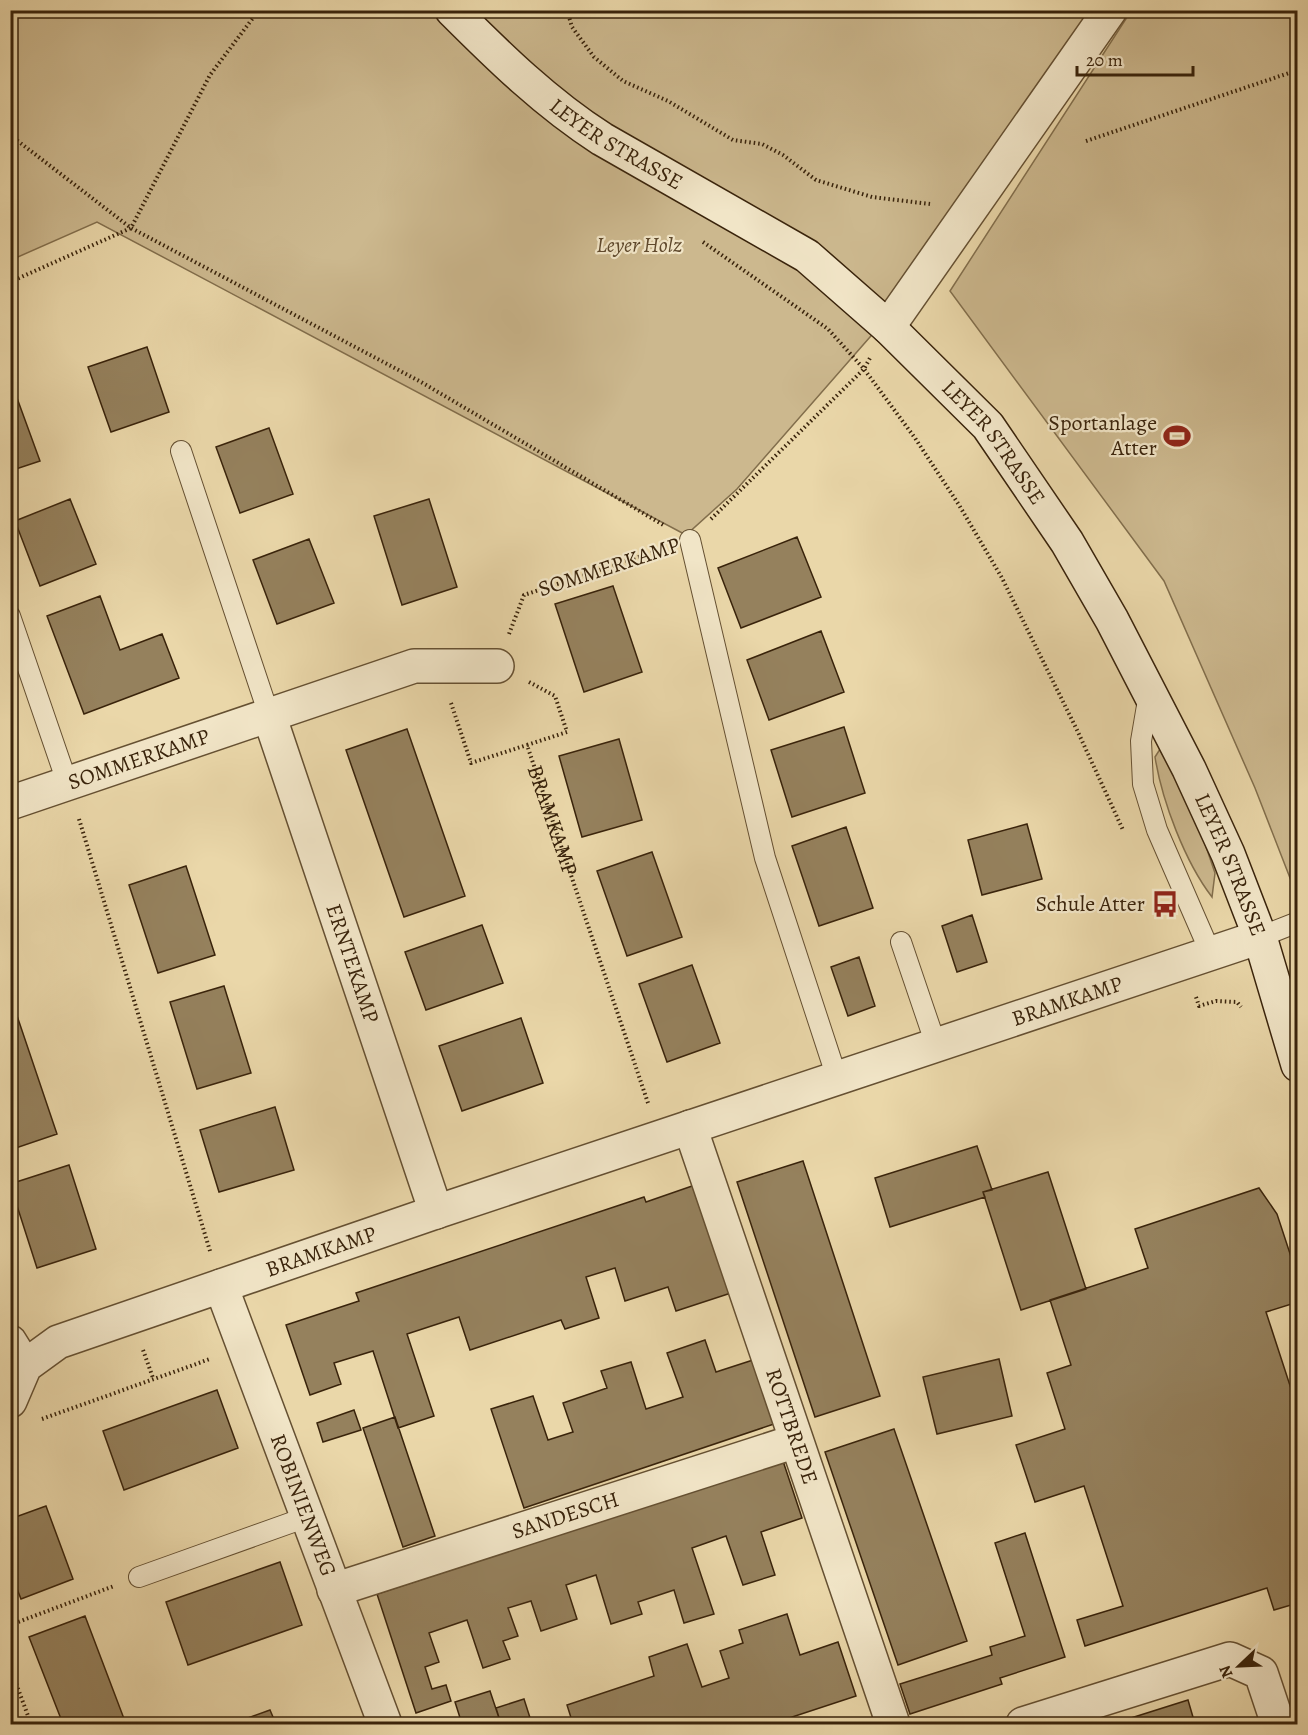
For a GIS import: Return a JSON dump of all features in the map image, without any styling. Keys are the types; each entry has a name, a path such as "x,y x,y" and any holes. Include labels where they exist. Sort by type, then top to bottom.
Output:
{"street":[{"name":"LEYER STRASSE","path":"452,10 508,67 576,122 807,256 888,327 988,426 1068,542 1150,692 1189,769 1228,854 1260,937 1298,1065"},
{"path":"888,327 1110,10"},
{"name":"SOMMERKAMP","path":"10,803 414,666 497,666"},
{"name":"ERNTEKAMP","path":"269,716 436,1212"},
{"name":"BRAMKAMP","path":"10,1401 18,1354 1260,937"},
{"name":"ROTTBREDE","path":"690,1127 796,1441 886,1723"},
{"name":"ROBINIENWEG","path":"221,1286 385,1725"},
{"name":"SANDESCH","path":"334,1590 796,1441"},
{"path":"1023,1725 1230,1659 1261,1673 1278,1725"}],"lane":[{"path":"181,451 269,716"},
{"path":"690,540 765,858 837,1078"},
{"path":"10,616 68,784"},
{"path":"1150,692 1142,741 1143,784 1197,958"},
{"name":"BRAMKAMP","path":"1260,937 1298,922"},
{"path":"901,942 936,1045"},
{"path":"139,1577 307,1517"}],"path":[{"path":"10,282 131,228 210,75 259,10"},
{"path":"567,10 572,27 594,57 623,81 668,101 733,140 762,144 783,155 816,180 872,198 923,203 969,212"},
{"path":"1086,141 1298,70"},
{"path":"10,135 131,228 421,382 690,540"},
{"path":"694,236 828,329 864,369 915,438 959,505 1002,578 1125,834"},
{"name":"SOMMERKAMP","path":"497,666 524,595 690,540 864,369"},
{"path":"439,666 471,763 527,745"},
{"name":"BRAMKAMP","path":"497,666 555,696 567,732 527,745 660,1137"},
{"path":"68,784 221,1286"},
{"path":"1197,958 1199,1006 1216,1001 1237,1002 1254,1024 1283,1015"},
{"path":"41,1419 243,1347"},
{"path":"10,1626 139,1577"},
{"path":"10,1667 31,1725"}],"green space":[{"name":"Leyer Holz","path":"11,11 1098,11 905,297 737,489 686,535 97,222 11,260"},
{"name":"Sportanlage Atter","path":"1131,11 1297,11 1298,881 1292,883 1255,788 1164,581 950,291"},
{"path":"1162,746 1203,838 1215,873 1212,897 1184,849 1163,793 1155,757"}],"building":[{"path":"147,347 169,412 111,432 88,367"},
{"path":"17,398 40,461 10,471 10,401"},
{"path":"269,428 293,494 240,513 216,447"},
{"path":"70,499 96,564 40,586 15,521"},
{"path":"429,499 457,587 402,605 374,516"},
{"path":"797,537 821,597 741,628 718,568"},
{"path":"309,539 334,603 277,624 253,560"},
{"path":"613,586 642,672 584,692 555,604"},
{"path":"100,596 120,650 162,634 179,678 84,714 47,616"},
{"path":"821,631 844,692 769,720 747,660"},
{"path":"844,727 865,793 792,817 771,750"},
{"path":"407,729 465,896 404,917 346,750"},
{"path":"619,739 642,820 582,837 559,756"},
{"path":"1027,824 1042,879 982,895 968,840"},
{"path":"846,827 873,908 819,926 792,846"},
{"path":"652,852 682,937 627,956 597,871"},
{"path":"186,866 215,955 158,973 129,885"},
{"path":"972,915 987,962 957,972 942,926"},
{"path":"482,925 503,983 426,1010 405,952"},
{"path":"859,957 875,1006 848,1016 831,967"},
{"path":"692,965 720,1043 667,1062 639,984"},
{"path":"224,986 251,1073 197,1089 170,1002"},
{"path":"10,995 57,1134 10,1150"},
{"path":"521,1018 543,1083 462,1111 439,1046"},
{"path":"275,1107 294,1170 219,1192 200,1130"},
{"path":"977,1146 992,1190 983,1192 985,1197 890,1227 875,1178"},
{"path":"803,1161 880,1396 815,1417 737,1182"},
{"path":"69,1165 96,1249 37,1268 10,1184"},
{"path":"1048,1172 1086,1289 1021,1310 983,1192"},
{"path":"695,1185 731,1293 676,1311 668,1287 625,1301 615,1268 586,1277 599,1318 565,1329 561,1320 470,1350 459,1317 407,1334 434,1416 398,1428 373,1351 334,1363 341,1384 310,1395 286,1325 359,1301 356,1293 644,1197 646,1202"},
{"path":"1259,1188 1277,1214 1298,1278 1298,1302 1266,1312 1298,1410 1298,1603 1274,1610 1267,1588 1085,1646 1077,1620 1123,1606 1084,1486 1035,1502 1016,1445 1065,1429 1047,1373 1071,1365 1050,1300 1148,1268 1135,1229"},
{"path":"705,1340 716,1372 753,1360 774,1424 524,1508 491,1409 533,1396 548,1440 573,1432 563,1403 607,1388 601,1371 631,1362 646,1409 683,1397 667,1353"},
{"path":"999,1359 1012,1416 937,1434 923,1377"},
{"path":"217,1390 238,1448 124,1490 103,1431"},
{"path":"354,1410 361,1430 323,1442 317,1423"},
{"path":"395,1417 435,1536 403,1547 363,1428"},
{"path":"894,1429 967,1641 898,1665 825,1452"},
{"path":"783,1461 802,1518 761,1532 775,1575 743,1585 726,1536 692,1548 714,1614 684,1623 674,1590 638,1602 642,1614 611,1624 596,1575 566,1585 577,1619 541,1631 531,1601 508,1608 518,1636 503,1641 510,1659 483,1668 467,1620 429,1633 439,1662 425,1667 432,1689 446,1685 451,1701 416,1713 377,1594"},
{"path":"46,1506 73,1579 21,1599 10,1571 10,1519"},
{"path":"1025,1533 1065,1657 1000,1678 1002,1684 910,1714 900,1684 992,1655 990,1647 1025,1636 995,1543"},
{"path":"280,1562 302,1625 188,1665 166,1602"},
{"path":"787,1614 800,1655 838,1642 856,1696 771,1724 573,1724 567,1705 654,1676 649,1657 687,1644 702,1687 729,1678 720,1651 743,1643 739,1630"},
{"path":"85,1616 126,1724 63,1724 29,1637"},
{"path":"490,1691 501,1724 462,1724 455,1702"},
{"path":"524,1699 532,1724 501,1724 496,1708"},
{"path":"1188,1700 1195,1724 1112,1724"},
{"path":"270,1710 276,1724 231,1724"}],"place":[{"name":"Sportanlage Atter","path":"1177,436"},
{"name":"Schule Atter","path":"1165,904"}]}
